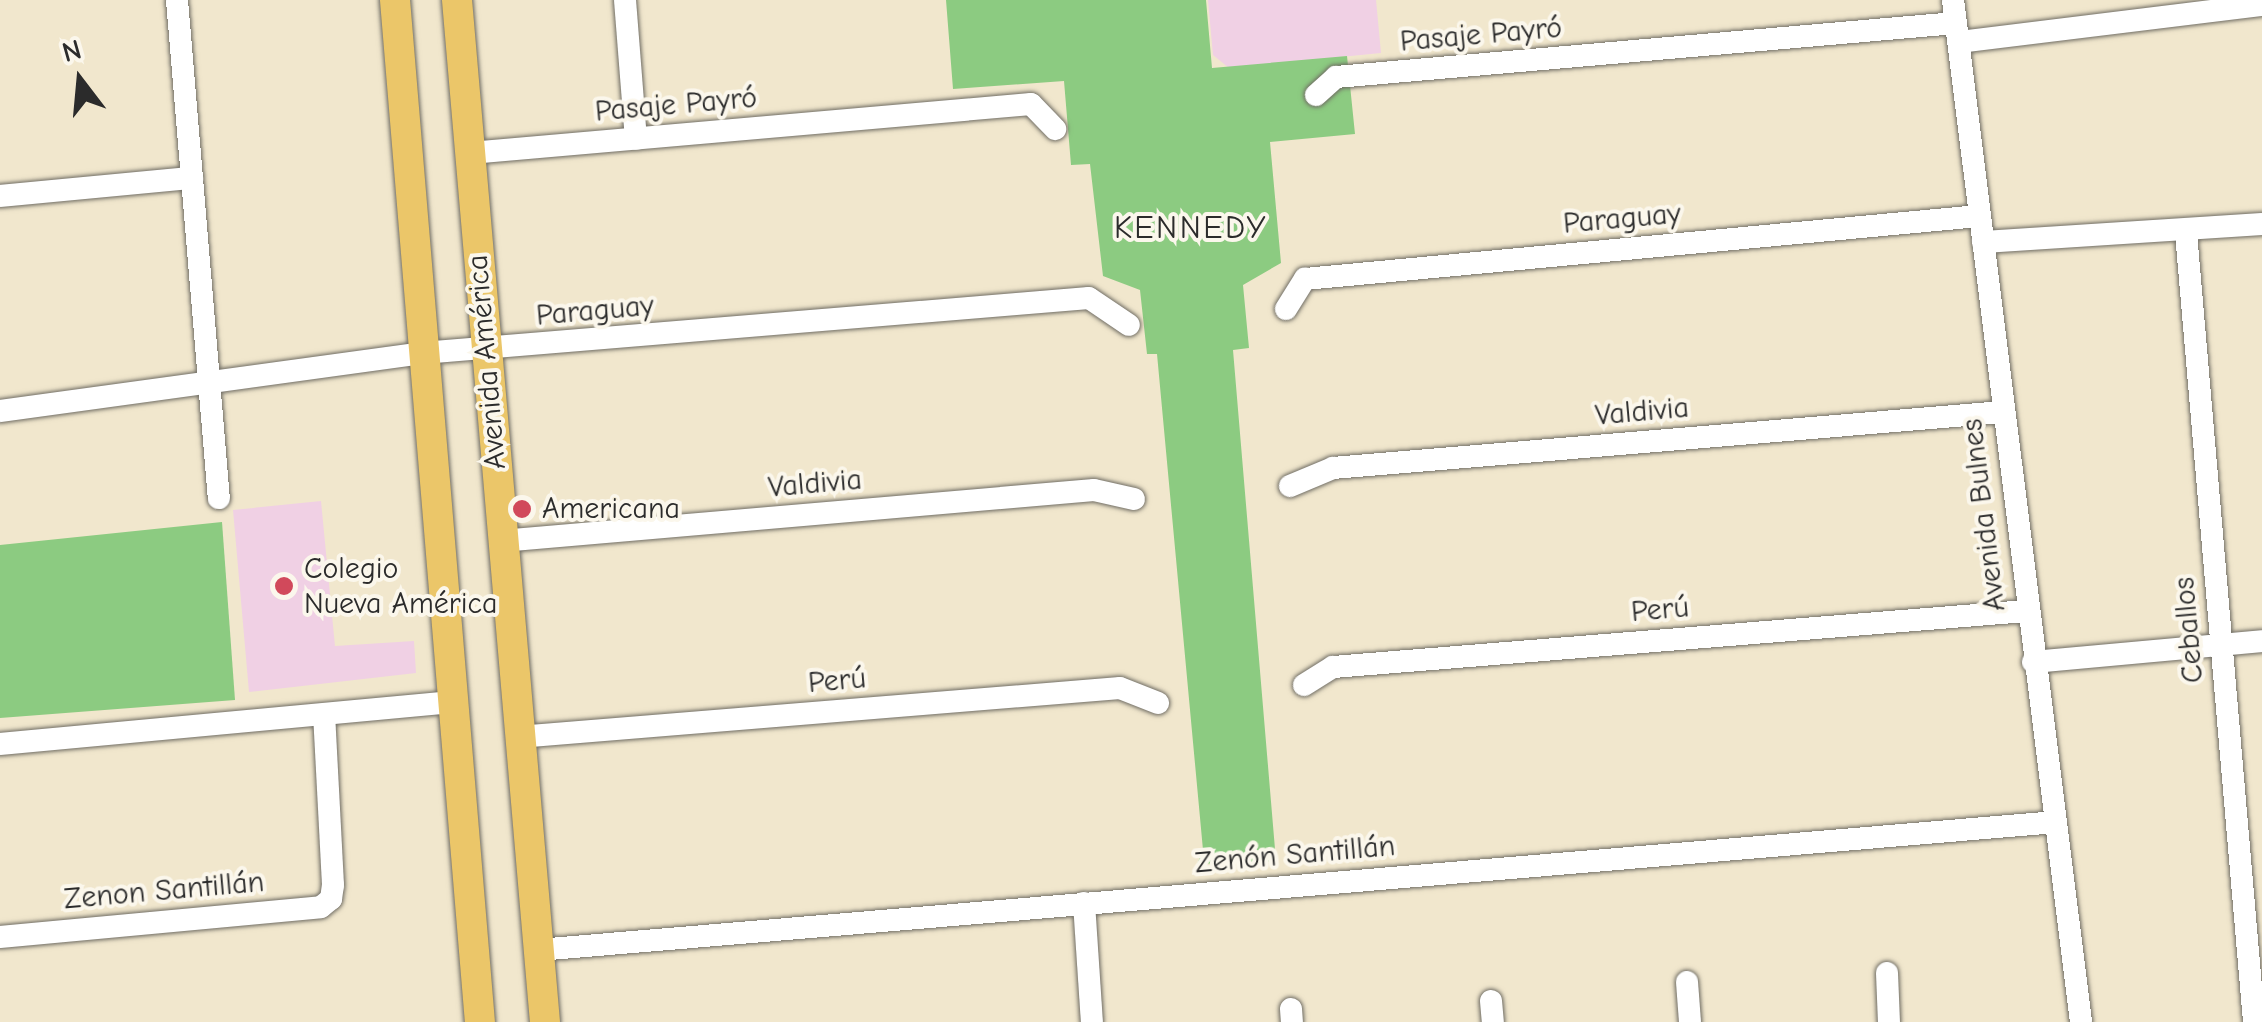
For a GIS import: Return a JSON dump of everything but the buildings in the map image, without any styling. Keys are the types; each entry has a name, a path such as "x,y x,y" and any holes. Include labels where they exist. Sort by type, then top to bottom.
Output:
{"main road":[{"name":"Avenida América","path":"395,0 480,1022"},
{"name":"Avenida América","path":"457,0 545,1022"}],"street":[{"path":"176,0 220,498"},
{"path":"625,0 636,139"},
{"name":"Pasaje Payró","path":"1316,95 1336,78 1956,22 2262,4"},
{"name":"Avenida Bulnes","path":"1956,22 2032,662 2081,1022"},
{"name":"Pasaje Payró","path":"470,154 1030,104 1054,129"},
{"path":"0,196 192,178"},
{"name":"Paraguay","path":"1286,309 1306,279 1979,216"},
{"path":"1982,242 2186,233 2262,224"},
{"name":"Ceballos","path":"2186,233 2254,1022"},
{"name":"Paraguay","path":"0,411 422,352 487,351 1089,298 1129,325"},
{"name":"Valdivia","path":"1290,486 1333,468 2002,412"},
{"name":"Valdivia","path":"501,540 1094,490 1134,498"},
{"name":"Perú","path":"1304,685 1333,667 2026,611"},
{"path":"2032,662 2262,641"},
{"name":"Perú","path":"518,737 1120,688 1158,703"},
{"path":"0,744 452,702"},
{"name":"Zenon Santillán","path":"0,937 320,906 331,899 324,715"},
{"name":"Zenón Santillán","path":"538,950 2056,822"},
{"path":"1084,903 1092,1022"},
{"path":"1887,973 1889,1022"},
{"path":"1687,982 1690,1022"}],"shaded area":[{"path":"1208,0 1376,0 1381,53 1229,68 1213,55"},
{"name":"Colegio Nueva América","path":"321,501 335,646 414,641 416,673 249,692 233,510"}],"green space":[{"path":"946,0 1206,0 1212,68 1347,56 1355,134 1270,142 1281,263 1243,285 1249,348 1233,350 1276,861 1197,864 1203,850 1157,354 1147,354 1140,290 1103,276 1090,164 1071,165 1064,81 953,89"},
{"path":"222,522 235,700 0,718 0,545"}],"place":[{"name":"Americana","path":"522,509"},
{"name":"Colegio Nueva América","path":"284,586"}],"district":[{"name":"KENNEDY","path":"1191,228"}]}
